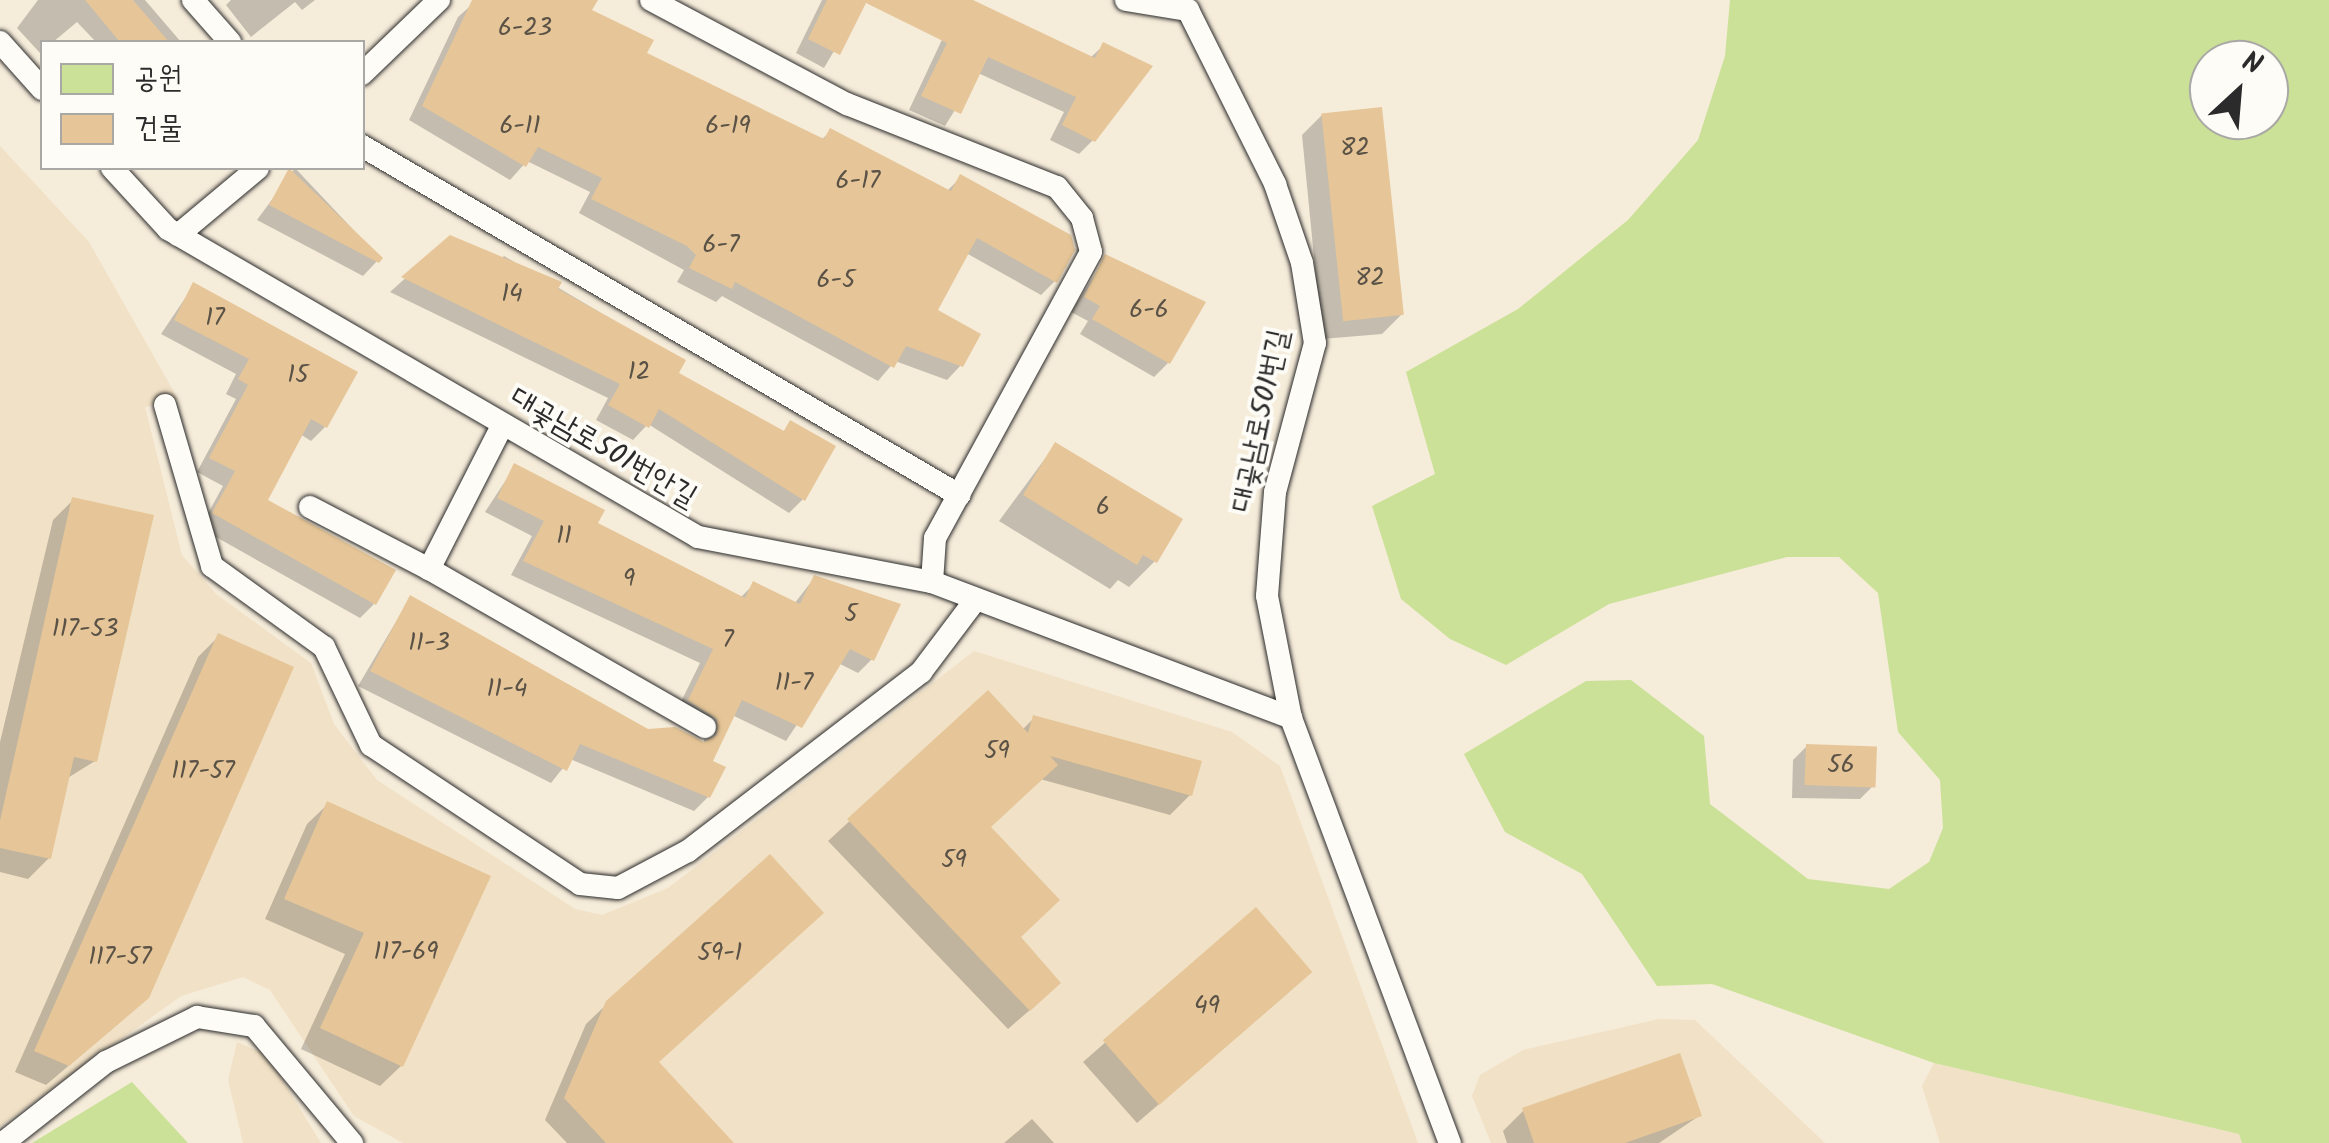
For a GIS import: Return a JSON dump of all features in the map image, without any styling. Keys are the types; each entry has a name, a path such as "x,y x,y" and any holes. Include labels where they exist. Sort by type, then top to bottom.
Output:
{"lane":[{"path":"193,0 228,40"},
{"path":"365,71 439,0"},
{"path":"651,0 847,104 1058,188 1082,218 1091,252 935,538 932,582"},
{"name":"대곶남로501번길","path":"1126,0 1188,5 1275,184 1313,311 1315,343 1266,543 1291,718 1450,1143"},
{"path":"0,42 40,87"},
{"path":"365,148 959,494"},
{"name":"대곶남로501번안길","path":"114,170 178,235 698,537 932,582 1291,718"},
{"path":"178,235 256,170"},
{"path":"165,405 212,566 324,647 371,744 580,884 618,888 688,851 922,672 976,599"},
{"path":"429,569 503,424"},
{"path":"310,507 429,569 705,727"},
{"path":"3,1143 106,1062 197,1017 254,1026 352,1143"}],"shaded area":[{"path":"0,146 89,242 178,399 145,407 182,555 216,594 311,663 334,724 377,780 575,909 602,915 668,888 974,651 1232,732 1280,766 1418,1143 403,1143 354,1116 270,990 243,977 181,996 0,1126"},
{"path":"1659,1019 1695,1020 1825,1143 1491,1143 1472,1096 1480,1075 1523,1050"},
{"path":"237,1042 267,1055 321,1143 243,1143 228,1080"},
{"path":"1934,1063 2239,1134 2242,1143 1940,1143 1922,1086"}],"green space":[{"path":"1730,0 2329,0 2329,1143 2242,1143 2239,1134 1934,1063 1712,984 1657,986 1582,874 1505,832 1464,754 1586,681 1631,680 1704,736 1710,804 1808,879 1889,889 1929,862 1943,828 1940,780 1898,732 1878,593 1839,557 1787,557 1609,604 1506,665 1450,639 1401,599 1372,506 1435,474 1406,372 1518,309 1628,220 1698,140 1725,56"},
{"path":"132,1082 188,1143 32,1143"}],"building":[{"path":"85,0 133,0 167,40 118,40"},
{"path":"472,0 598,0 592,10 654,40 647,53 824,139 830,128 951,191 960,174 1071,235 1075,250 1057,283 977,238 938,310 981,334 963,367 906,346 894,368 735,282 732,289 689,268 696,255 687,246 591,199 602,178 538,147 526,167 422,106"},
{"path":"827,0 973,0 1095,58 1103,42 1153,66 1095,142 1062,125 1076,97 988,57 961,114 921,96 947,43 866,3 840,55 808,39"},
{"path":"1382,107 1404,315 1343,321 1321,113"},
{"path":"291,170 383,258 379,263 269,205"},
{"path":"450,235 562,282 558,289 686,360 679,373 784,431 790,420 836,446 805,501 659,409 649,428 608,405 620,384 401,277"},
{"path":"1105,254 1206,302 1170,364 1092,319 1100,306 1084,297"},
{"path":"193,282 358,372 327,428 311,419 268,500 396,570 376,605 212,513 235,471 209,458 248,385 238,379 249,359 174,320"},
{"path":"1055,442 1183,519 1157,563 1143,555 1137,565 1023,495"},
{"path":"514,463 605,510 598,523 745,598 753,581 800,604 814,575 901,604 874,661 850,649 802,728 742,700 713,761 726,767 710,798 580,744 567,771 370,671 410,595 648,729 675,727 704,742 717,735 717,719 688,700 713,649 523,561 544,521 497,498"},
{"path":"72,497 154,515 97,762 74,757 51,859 0,848 0,821"},
{"path":"218,633 294,667 149,998 69,1066 34,1051"},
{"path":"988,690 1028,733 1033,715 1202,761 1192,796 1050,756 1058,765 991,827 1060,900 1021,937 1061,983 1030,1011 847,819"},
{"path":"1806,744 1877,746 1876,787 1805,785"},
{"path":"327,801 491,876 403,1067 320,1028 364,933 284,899"},
{"path":"770,854 824,913 659,1062 734,1143 606,1143 564,1098 606,1001"},
{"path":"1256,907 1312,972 1159,1105 1103,1040"},
{"path":"1680,1053 1702,1116 1625,1143 1534,1143 1522,1108"}]}
